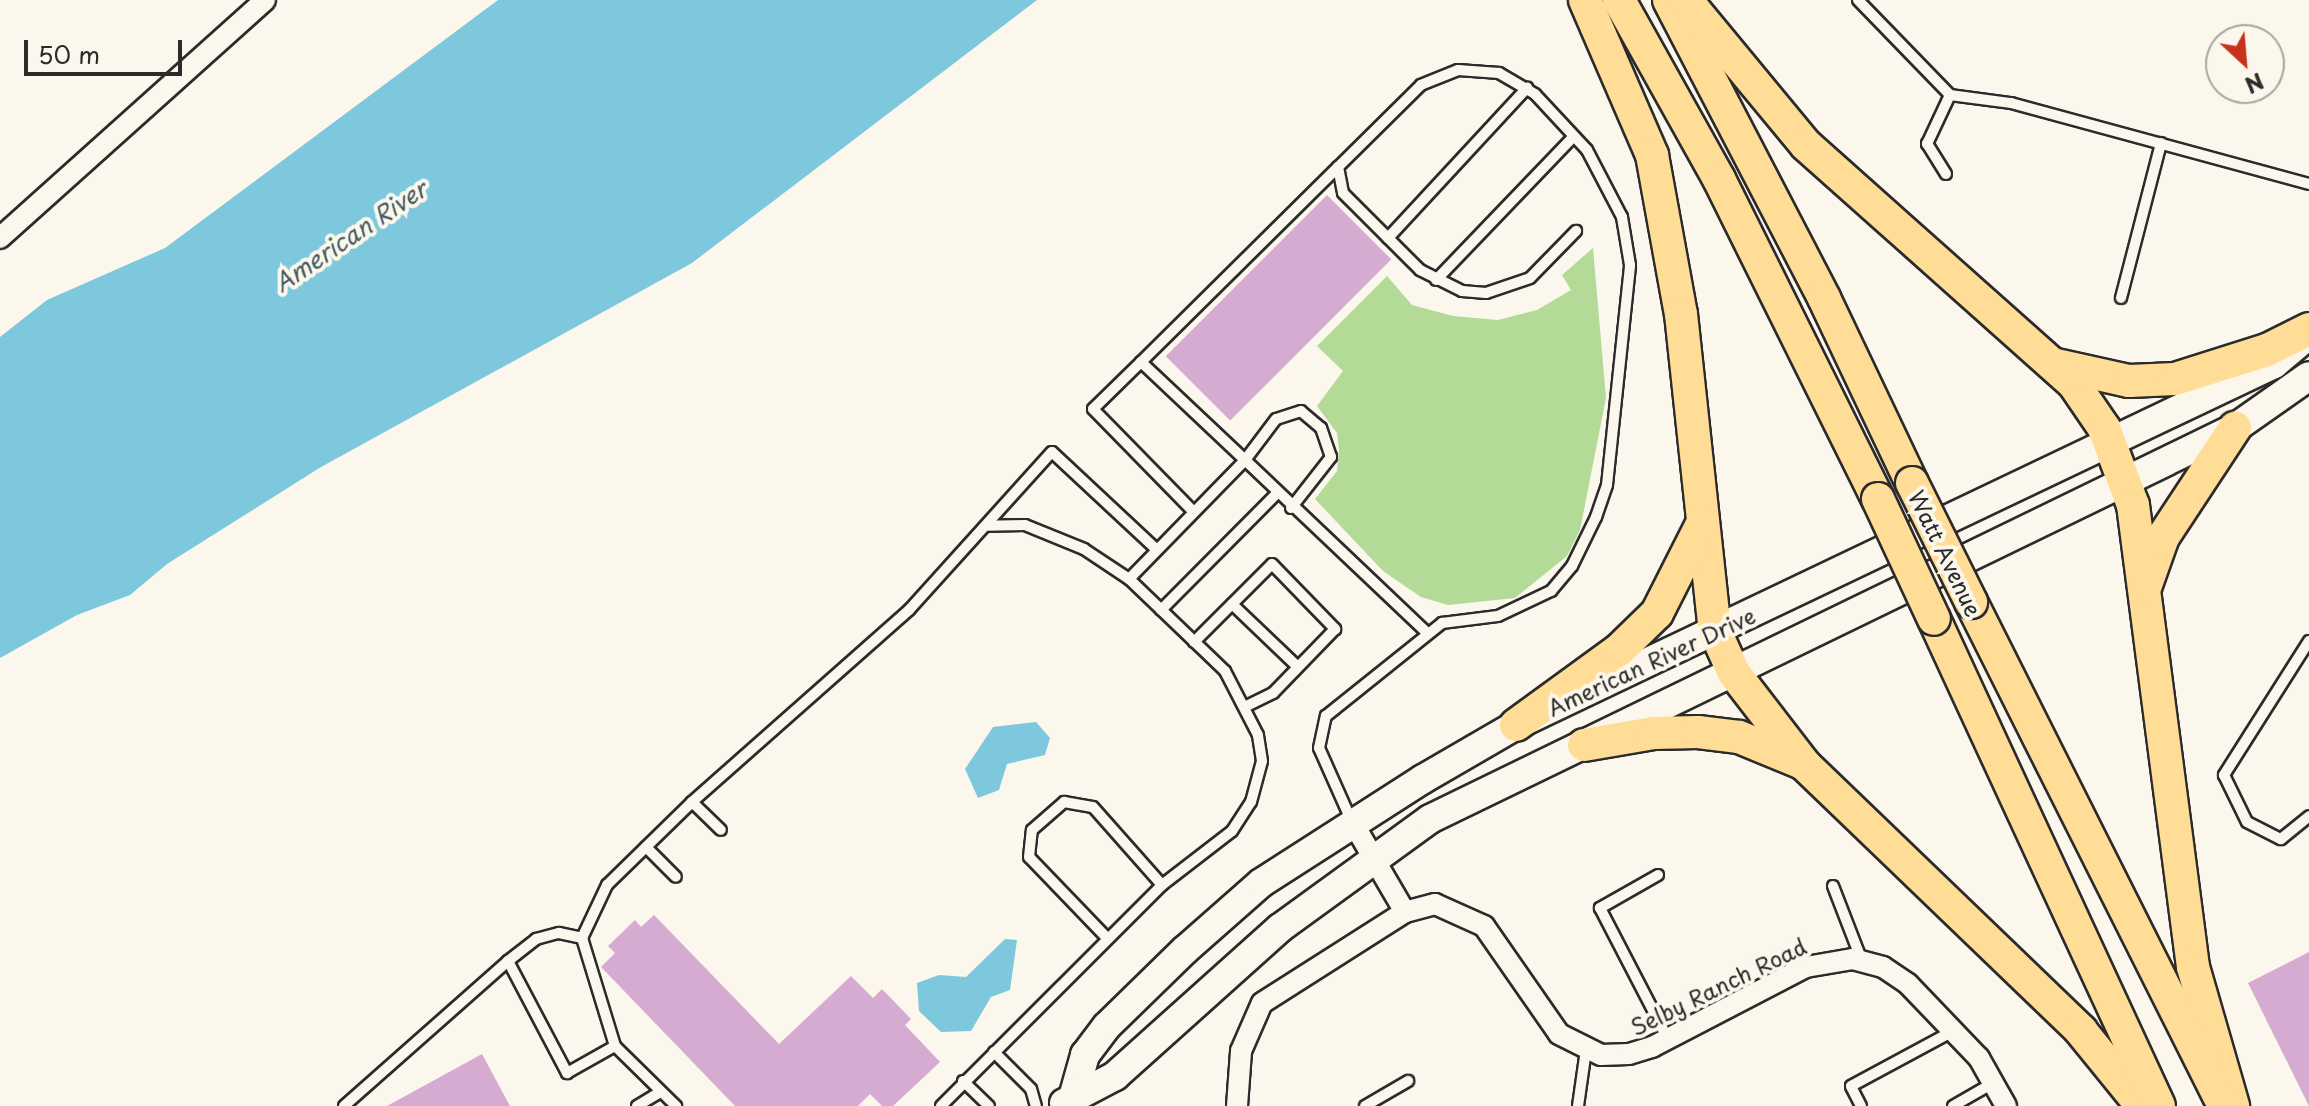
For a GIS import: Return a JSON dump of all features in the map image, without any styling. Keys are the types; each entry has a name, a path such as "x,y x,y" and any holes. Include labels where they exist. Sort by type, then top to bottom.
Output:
{"main road":[{"path":"1585,0 1652,155 1681,314 1715,631 1734,673 1804,764 2081,1031 2142,1106"},
{"name":"Watt Avenue","path":"1619,0 1719,179 1878,499 2159,1106"},
{"name":"Watt Avenue","path":"1669,0 1824,298 1912,483 2224,1106"},
{"path":"1686,0 1806,145 2050,363 2092,405 2133,505 2193,967 2233,1106"},
{"path":"2050,363 2083,375 2129,381 2175,379 2267,350 2309,329"},
{"path":"2144,592 2163,537 2235,428"},
{"path":"1516,725 1619,650 1657,613 1703,522"},
{"path":"1584,745 1654,733 1698,732 1739,737 1804,764"}],"street":[{"path":"0,238 265,0"},
{"name":"American River Drive","path":"1068,1100 1085,1055 1107,1026 1185,950 1261,883 1353,823 1516,725 2274,364 2309,335"},
{"name":"American River Drive","path":"1068,1100 1115,1076 1280,928 1372,857 1430,819 2235,428 2309,376"},
{"path":"1353,823 1405,912"},
{"name":"Selby Ranch Road","path":"1237,1106 1241,1051 1262,1003 1405,912 1435,904 1484,926 1552,1026 1586,1050 1629,1054 1668,1039 1806,967 1828,960 1862,961 1896,974 1953,1031 1995,1082 2006,1106"}],"lane":[{"path":"1858,0 1950,95 2011,103 2309,184"},
{"path":"1193,511 1093,409 1338,167 1435,77 1475,69 1499,73 1527,88 1574,136 1608,181 1622,217 1630,265 1607,485 1572,566 1551,591 1498,616 1442,623 1426,632 1407,655 1338,701 1326,716 1319,748 1353,823"},
{"path":"1388,238 1527,88"},
{"path":"1946,174 1927,144 1950,95"},
{"path":"1436,280 1574,136"},
{"path":"2121,298 2161,143"},
{"path":"1338,167 1343,193 1436,280 1462,291 1509,288 1530,278 1576,231"},
{"path":"1141,362 1291,508 1426,632"},
{"path":"1129,579 1245,460 1276,419 1301,411 1321,428 1331,457 1291,508"},
{"path":"676,1106 659,1093 615,1046 582,938 607,885 692,802 909,610 1052,452 1156,549"},
{"path":"1161,610 1277,493"},
{"path":"941,1106 1162,885 1232,831 1251,802 1262,761 1246,706 1225,671 1129,579 1084,549 1025,525 986,526"},
{"path":"1194,642 1272,564 1335,629 1273,693 1246,706"},
{"path":"1232,604 1298,667"},
{"path":"2309,641 2224,775 2247,822 2281,839 2309,816"},
{"path":"692,802 721,830"},
{"path":"1107,938 1029,857 1032,830 1064,802 1093,807 1162,885"},
{"path":"646,847 676,877"},
{"path":"1658,875 1600,908 1668,1039"},
{"path":"1833,886 1862,961"},
{"path":"344,1106 536,939 559,933 582,938"},
{"path":"508,961 567,1073 615,1046"},
{"path":"1861,1106 1851,1086 1953,1031"},
{"path":"1578,1106 1586,1050"},
{"path":"994,1052 1031,1089 1036,1106"},
{"path":"963,1081 989,1106"},
{"path":"1365,1106 1408,1081"},
{"path":"1953,1106 1995,1082"},
{"path":"637,1106 659,1093"}],"green space":[{"path":"1593,248 1606,398 1580,530 1567,556 1515,598 1448,605 1421,597 1383,571 1315,499 1337,471 1339,450 1337,433 1317,406 1343,371 1317,346 1387,276 1412,305 1453,316 1498,320 1537,310 1571,290 1562,275"}],"water":[{"name":"American River","path":"498,0 1037,0 692,263 321,467 167,564 130,595 77,615 0,658 0,337 47,300 165,248"},
{"path":"1036,722 1050,738 1045,755 1007,764 999,790 978,798 965,769 993,727"},
{"path":"1005,939 1017,940 1010,990 991,997 971,1031 941,1032 919,1011 917,983 939,975 966,977"}],"building":[{"path":"1327,195 1391,259 1230,421 1166,356"},
{"path":"654,915 779,1044 851,976 873,998 882,989 911,1019 905,1025 940,1062 893,1106 882,1106 870,1094 858,1106 735,1106 601,967 615,953 608,946 635,920 641,927"},
{"path":"2309,952 2309,1106 2248,983"},
{"path":"482,1054 510,1106 387,1106"}]}
